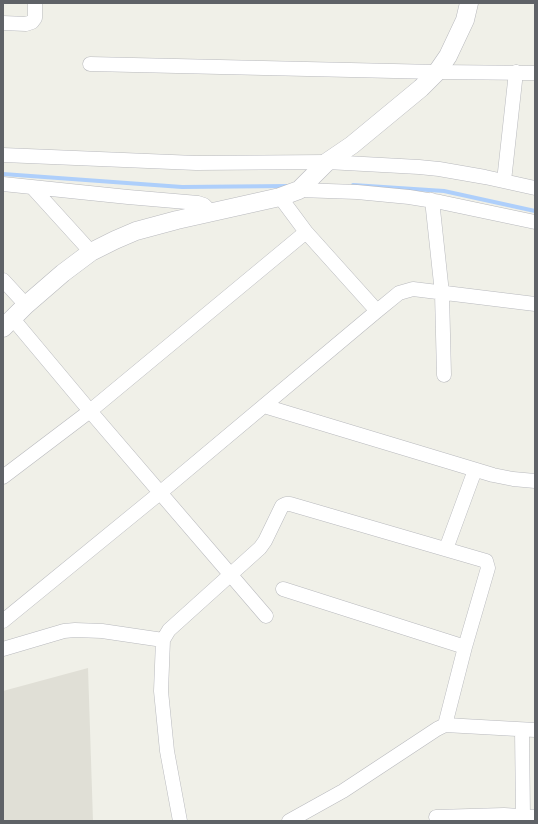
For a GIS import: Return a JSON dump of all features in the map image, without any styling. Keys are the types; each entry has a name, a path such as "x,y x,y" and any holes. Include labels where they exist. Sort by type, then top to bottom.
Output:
{"street":[{"path":"3,23 26,24 32,22 34,18 35,3"},
{"path":"301,189 324,165 352,145 421,88 437,72 448,56 465,20 469,3"},
{"path":"90,64 437,72 535,72"},
{"path":"504,181 516,72"},
{"path":"3,155 196,163 439,169 535,188"},
{"path":"3,184 128,198 198,203 204,205 211,212"},
{"path":"32,188 91,252"},
{"path":"266,616 90,411 8,323 26,305 63,273 91,252 115,240 136,231 211,212 280,197 301,189 357,192 432,200 535,222"},
{"path":"280,197 306,232 377,311"},
{"path":"432,200 442,293 444,375"},
{"path":"3,477 90,411 306,232"},
{"path":"3,280 26,305"},
{"path":"3,621 161,492 399,293 405,290 413,289 535,304"},
{"path":"264,406 476,470 513,479 535,481"},
{"path":"446,549 476,470"},
{"path":"180,821 167,751 161,691 163,640 169,630 260,548 282,506 287,503 484,560 487,564 488,568 465,647 445,725"},
{"path":"283,589 465,647"},
{"path":"3,649 64,631 75,630 102,631 163,640"},
{"path":"289,821 343,791 445,725 529,730 529,817 436,817"}],"shaded area":[{"path":"88,668 93,821 3,821 3,691"}],"waterway":[{"path":"3,174 182,187 288,186"},
{"path":"353,185 444,191 535,211"}]}
